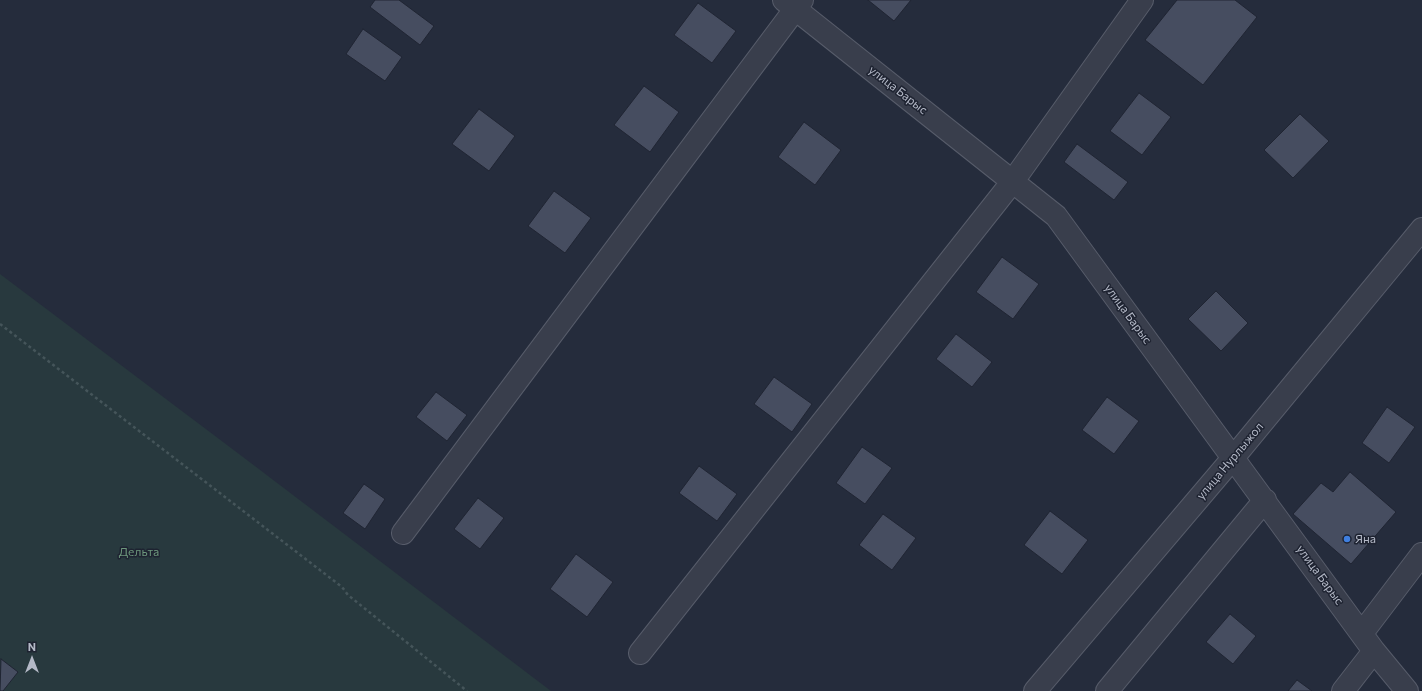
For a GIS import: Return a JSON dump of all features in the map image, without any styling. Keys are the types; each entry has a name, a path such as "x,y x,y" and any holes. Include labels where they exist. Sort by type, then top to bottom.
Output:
{"street":[{"path":"640,653 1013,181 1142,0"},
{"path":"403,533 794,3"},
{"name":"улица Барыс","path":"794,3 1056,216 1374,651 1407,691"},
{"name":"улица Нурлыжол","path":"1035,691 1233,458 1422,229"},
{"path":"1107,691 1265,500"},
{"path":"1362,633 1422,554"},
{"path":"1343,691 1374,651"}],"path":[{"path":"0,324 342,587 348,595 467,691"}],"green space":[{"name":"Дельта","path":"0,274 243,457 551,691 0,691"}],"building":[{"path":"375,0 399,0 434,26 420,45 370,7"},
{"path":"868,0 911,0 894,21"},
{"path":"1177,0 1235,0 1257,17 1203,85 1145,40"},
{"path":"698,3 736,31 712,63 674,35"},
{"path":"363,29 402,57 385,81 346,54"},
{"path":"644,86 679,112 650,152 614,125"},
{"path":"1139,93 1171,117 1142,155 1110,131"},
{"path":"479,109 515,136 489,171 452,144"},
{"path":"1300,114 1329,141 1293,178 1264,150"},
{"path":"804,122 841,150 815,185 778,157"},
{"path":"1077,144 1128,182 1114,200 1064,162"},
{"path":"554,191 591,218 565,253 528,226"},
{"path":"1002,257 1039,284 1013,319 976,292"},
{"path":"1216,291 1248,323 1221,351 1188,319"},
{"path":"956,334 992,362 972,387 936,359"},
{"path":"774,377 812,404 792,432 754,404"},
{"path":"436,392 467,415 447,441 416,417"},
{"path":"1107,397 1139,421 1114,454 1082,430"},
{"path":"1387,407 1415,427 1389,463 1362,443"},
{"path":"862,447 892,468 865,504 836,483"},
{"path":"699,466 737,494 717,521 679,493"},
{"name":"Яна","path":"1350,472 1396,512 1351,564 1293,514 1321,483 1333,492"},
{"path":"364,484 385,499 365,529 343,513"},
{"path":"478,498 504,518 480,549 454,529"},
{"path":"1050,511 1088,540 1062,574 1024,545"},
{"path":"883,514 916,538 892,570 859,545"},
{"path":"576,554 613,582 587,617 550,589"},
{"path":"1230,614 1256,636 1233,664 1206,642"},
{"path":"1,659 18,672 3,691 0,691"},
{"path":"1297,680 1312,691 1288,691"}],"place":[{"name":"Яна","path":"1347,539"}]}
